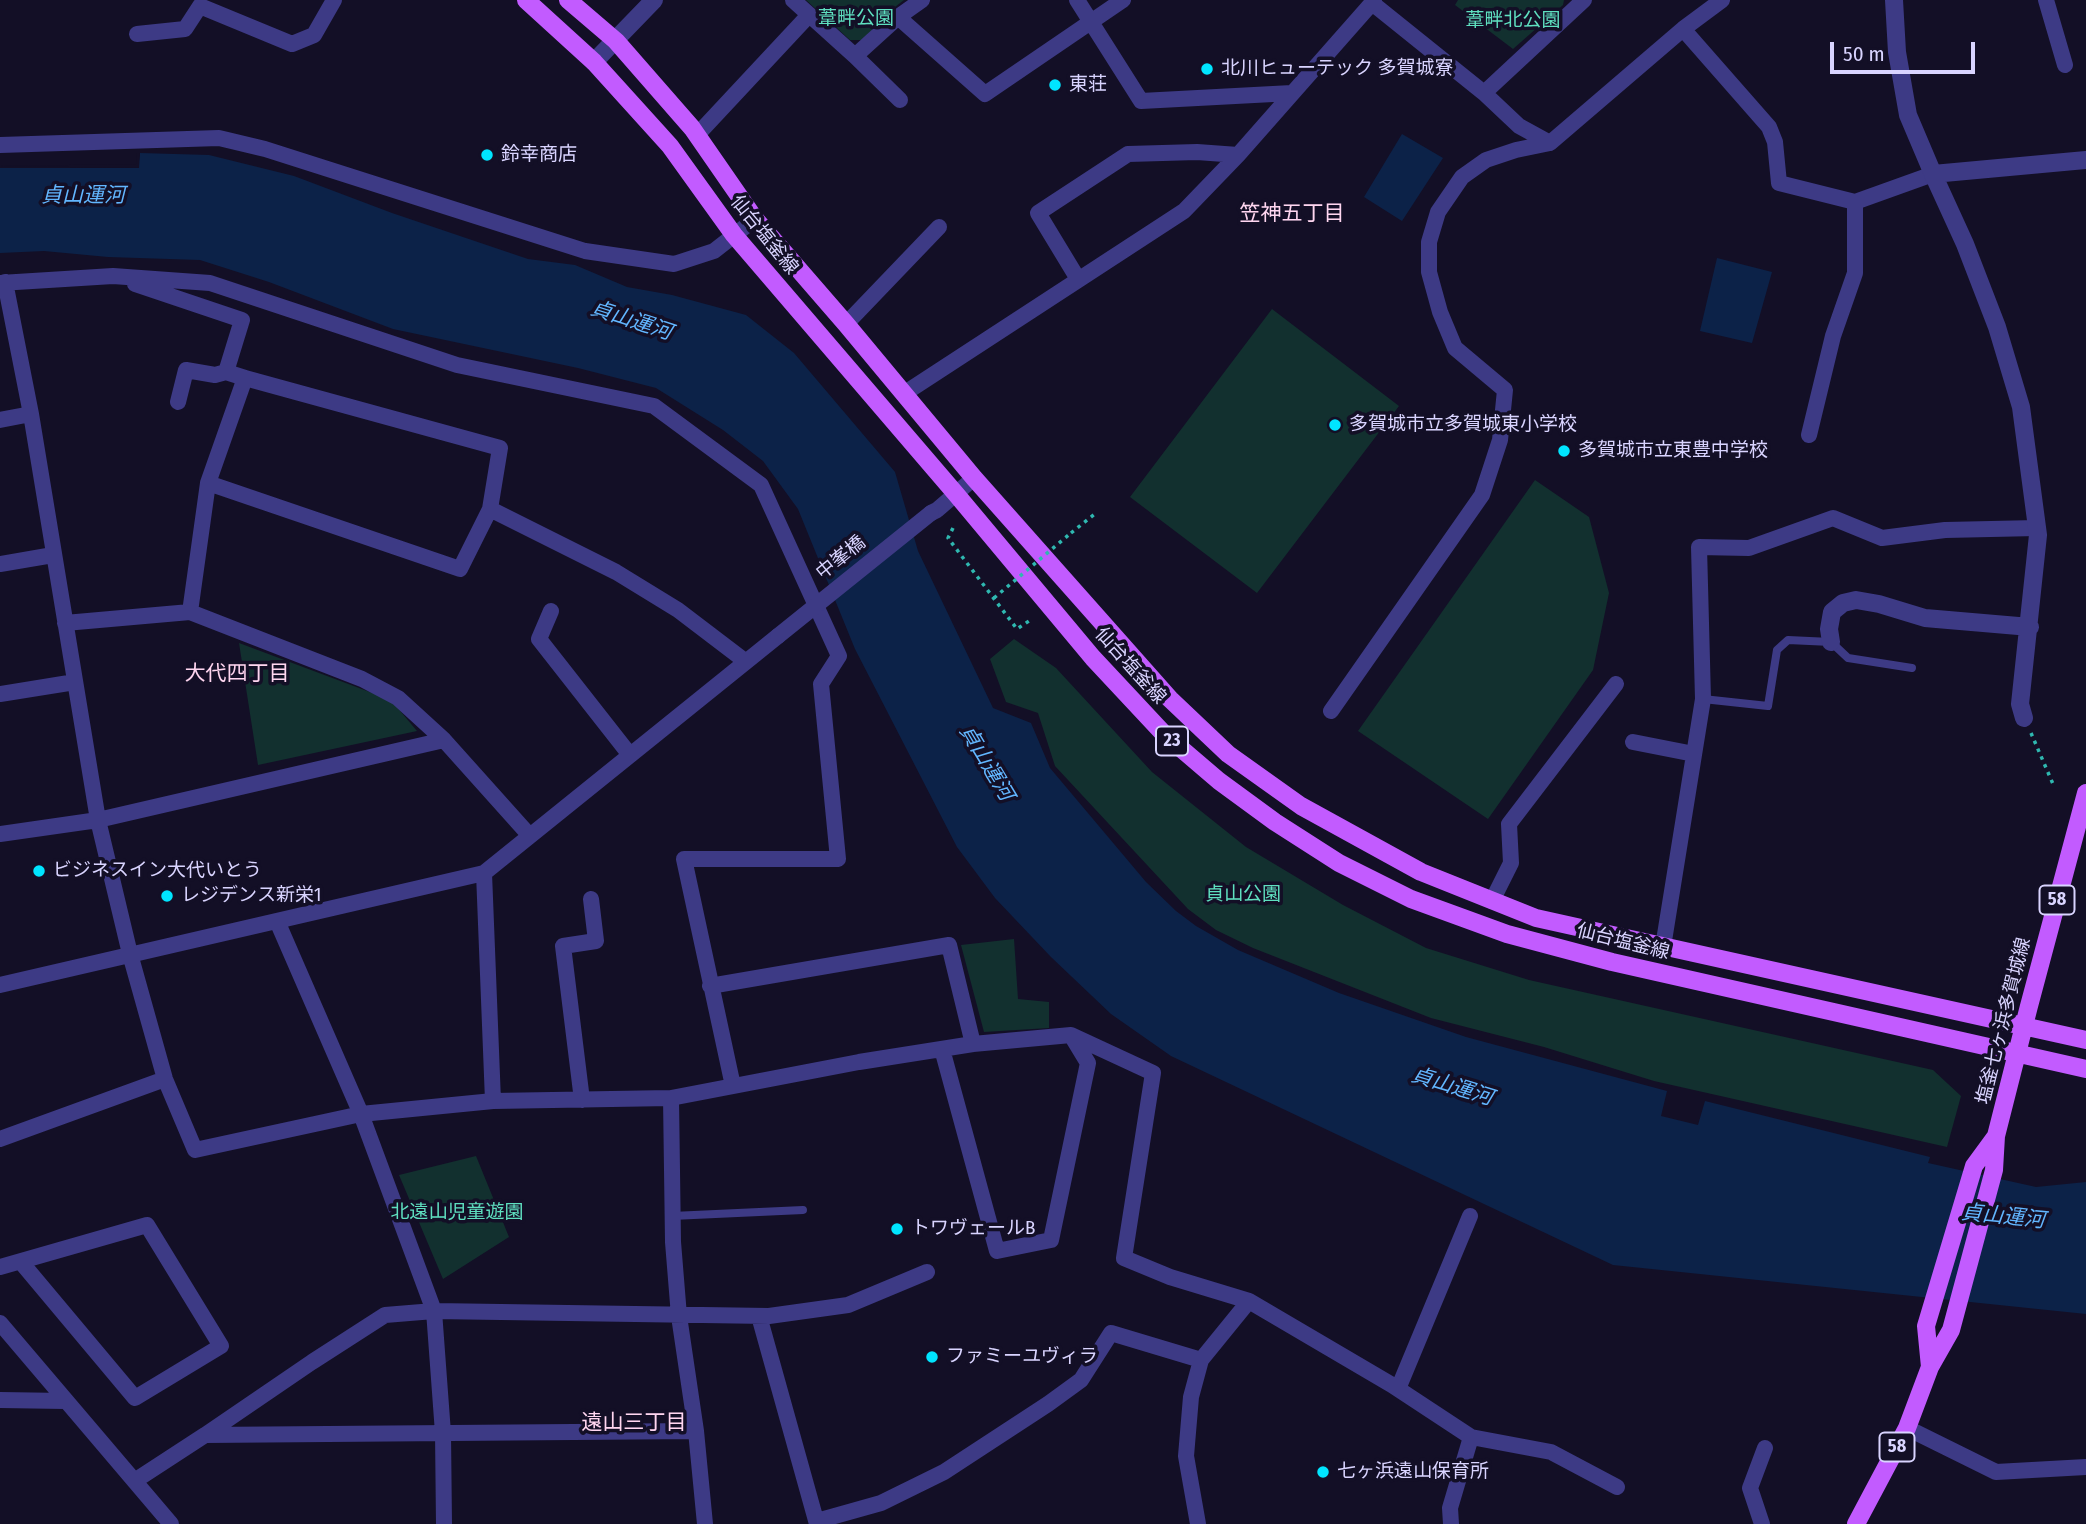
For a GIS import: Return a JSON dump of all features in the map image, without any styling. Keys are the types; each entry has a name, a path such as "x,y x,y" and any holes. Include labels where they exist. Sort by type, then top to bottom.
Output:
{"main road":[{"name":"仙台塩釜線","path":"526,0 594,62 670,146 734,235 1093,658 1164,734 1219,781 1275,822 1339,863 1411,899 1507,934 1612,962 2086,1069"},
{"name":"仙台塩釜線","path":"568,0 616,41 697,135 755,219 905,393 974,478 1170,699 1228,754 1301,806 1421,872 1536,918 2086,1040"},
{"name":"塩釜七ヶ浜多賀城線","path":"1856,1524 1907,1428 1930,1367 1951,1330 1994,1170 1996,1136 2086,793"},
{"name":"塩釜七ヶ浜多賀城線","path":"1930,1367 1926,1326 1975,1166 1996,1136"}],"street":[{"path":"137,34 185,29 200,6 292,44 314,35 334,0"},
{"path":"594,62 654,0"},
{"path":"793,0 900,100"},
{"path":"855,56 898,17 922,0"},
{"path":"1077,0 1141,101 1292,93"},
{"path":"898,17 985,94 1123,0"},
{"path":"1484,93 1584,0"},
{"path":"1331,711 1482,495 1500,440 1505,390 1455,348 1440,312 1429,272 1429,242 1438,212 1462,177 1486,160 1550,143 1683,29 1722,0"},
{"path":"1894,0 1897,52 1908,115 1975,268 1997,327 2021,407 2038,528 2030,627 2020,704 2024,718"},
{"path":"2046,0 2065,65"},
{"path":"905,393 1184,211 1238,155 1373,1 1484,93 1519,126 1550,143"},
{"path":"697,135 809,15"},
{"path":"1683,29 1769,127 1775,142 1779,183 1855,202 1933,174 2086,160"},
{"path":"0,145 219,138 265,149 584,250 674,264 714,251 755,219"},
{"path":"1079,279 1038,214 1128,154 1197,152 1238,155"},
{"path":"1809,435 1833,336 1855,273 1855,202"},
{"path":"846,324 939,227"},
{"path":"113,276 242,320 226,372"},
{"path":"733,1086 684,859 838,859 821,684 839,656 761,485 654,406 457,365 210,283 113,276 2,282 31,414 98,820 130,954 165,1079 195,1150 362,1114 493,1101 671,1098 973,1044 1071,1035 1153,1073 1124,1258 1170,1278 1250,1301 1398,1389 1471,1437 1551,1452 1618,1487"},
{"path":"178,402 186,370 215,375 226,372 500,448 490,509 460,569 208,483"},
{"path":"190,612 208,483 245,378"},
{"path":"0,420 31,414"},
{"name":"中峯橋","path":"484,873 974,478"},
{"path":"490,509 617,572 678,611 745,661"},
{"path":"1663,947 1703,699 1699,547 1749,548 1833,518 1882,538 1945,530 2038,528"},
{"path":"0,564 53,555"},
{"path":"1831,642 1829,629 1832,612 1843,603 1856,600 1925,618 2030,627"},
{"path":"551,611 539,639 630,755"},
{"path":"65,623 190,612 362,678 398,698 444,740 530,836"},
{"path":"0,694 75,682"},
{"path":"1492,901 1511,863 1509,824 1616,684"},
{"path":"0,834 98,820 444,740"},
{"path":"1633,742 1694,754"},
{"path":"0,985 484,873 493,1101"},
{"path":"582,1100 563,946 596,942 591,899"},
{"path":"277,920 362,1114 434,1311 443,1433 444,1524"},
{"path":"710,986 948,945 973,1044"},
{"path":"942,1049 997,1251 1051,1240 1088,1063 1071,1035"},
{"path":"0,1139 165,1079"},
{"path":"671,1098 672,1216 679,1315 696,1431 705,1524"},
{"path":"1398,1389 1470,1216"},
{"path":"0,1267 147,1225 221,1346 135,1398 21,1262"},
{"path":"135,1480 385,1315 434,1311 759,1316 848,1305 927,1272"},
{"path":"1198,1524 1186,1456 1191,1396 1200,1360 1250,1301"},
{"path":"759,1316 817,1522 881,1503 944,1472 1081,1380 1111,1333 1200,1360"},
{"path":"0,1323 171,1524"},
{"path":"0,1400 65,1401"},
{"path":"1907,1428 1996,1472 2086,1468"},
{"path":"205,1434 696,1431"},
{"path":"1451,1524 1450,1508 1471,1437"},
{"path":"1762,1524 1750,1488 1765,1448"}],"lane":[{"path":"1703,699 1768,706 1777,650 1788,640 1831,642 1848,658 1912,668"},
{"path":"672,1216 803,1210"}],"path":[{"path":"994,598 1096,513"},
{"path":"953,528 948,538 1017,629 1029,621"},
{"path":"2024,718 2053,784"}],"green space":[{"name":"葦畔公園","path":"806,0 904,0 891,10 866,40 850,40"},
{"name":"葦畔北公園","path":"1458,0 1564,0 1563,5 1513,49 1455,5"},
{"path":"1272,309 1399,406 1257,593 1130,497"},
{"path":"1535,480 1589,517 1609,593 1593,670 1488,819 1358,731"},
{"name":"貞山公園","path":"1014,639 1056,668 1152,772 1246,847 1343,905 1426,948 1529,980 1933,1070 1961,1096 1947,1147 1654,1081 1544,1047 1431,1018 1253,948 1216,930 1188,909 1055,766 1038,713 1006,702 990,659"},
{"path":"239,643 391,700 417,731 258,765"},
{"path":"1014,939 1018,999 1049,1002 1049,1028 984,1032 961,945"},
{"name":"北遠山児童遊園","path":"476,1156 509,1237 443,1279 399,1175"}],"water":[{"path":"1402,134 1443,158 1402,221 1364,197"},
{"name":"貞山運河","path":"140,153 209,155 294,176 392,213 528,259 575,265 627,287 672,295 746,315 794,353 895,472 918,551 993,708 1031,723 1050,768 1146,882 1196,926 1238,950 1339,993 1466,1037 1667,1091 1661,1116 1698,1125 1705,1101 1930,1157 1928,1163 2036,1187 2086,1182 2086,1314 1613,1265 1171,1056 1111,1014 1051,957 995,898 957,847 855,649 798,509 763,461 723,430 656,388 578,368 393,329 269,282 200,260 108,257 44,251 0,253 0,168 138,168"},
{"path":"1717,258 1772,272 1752,343 1700,331"}],"pier":[{"path":"137,153 140,153 139,168 0,166 136,164"}],"place":[{"name":"北川ヒューテック 多賀城寮","path":"1207,69"},
{"name":"東荘","path":"1055,85"},
{"name":"鈴幸商店","path":"487,155"},
{"name":"多賀城市立多賀城東小学校","path":"1335,425"},
{"name":"多賀城市立東豊中学校","path":"1564,451"},
{"name":"ビジネスイン大代いとう","path":"39,871"},
{"name":"レジデンス新栄1","path":"167,896"},
{"name":"トワヴェールB","path":"897,1229"},
{"name":"ファミーユヴィラ","path":"932,1357"},
{"name":"七ヶ浜遠山保育所","path":"1323,1472"}],"district":[{"name":"笠神五丁目","path":"1292,214"},
{"name":"大代四丁目","path":"237,674"},
{"name":"遠山三丁目","path":"634,1423"}]}
